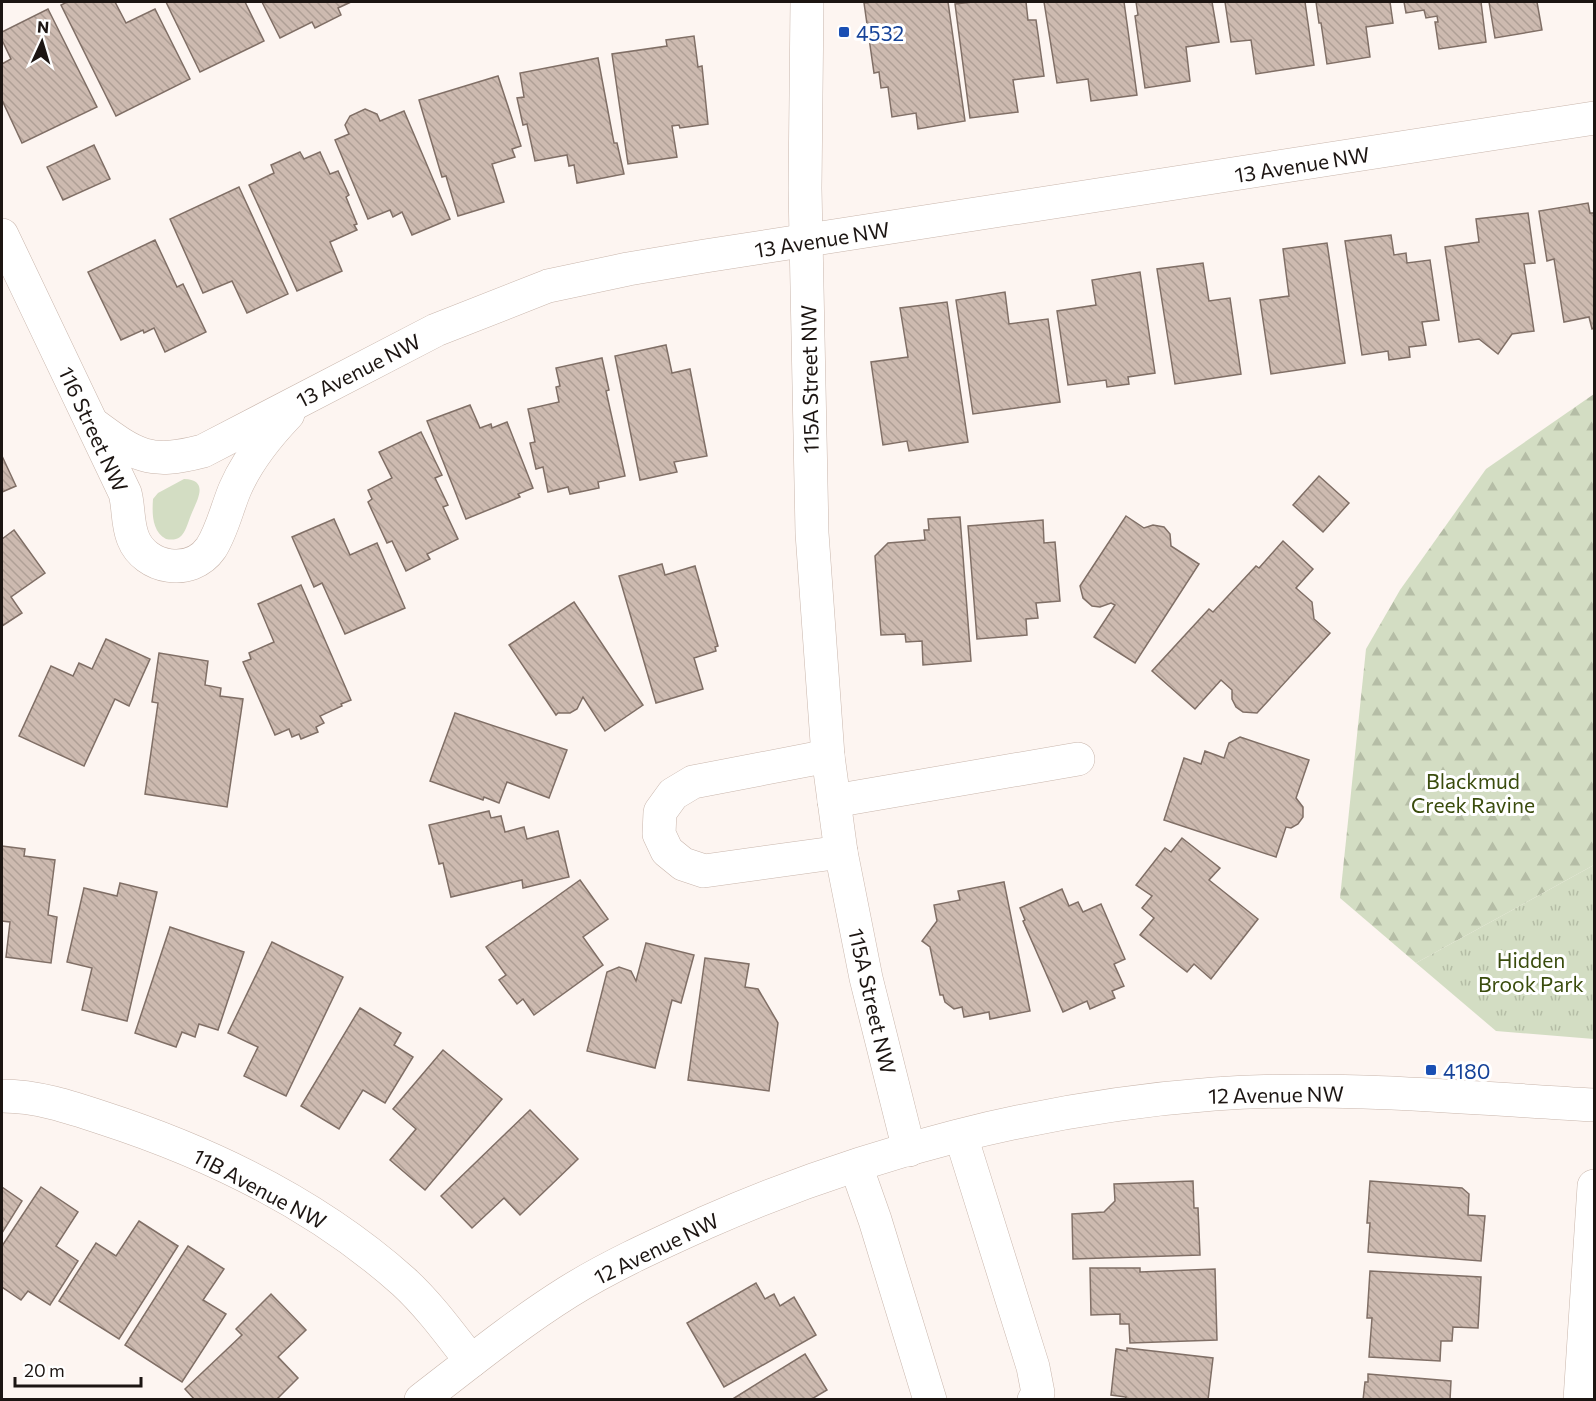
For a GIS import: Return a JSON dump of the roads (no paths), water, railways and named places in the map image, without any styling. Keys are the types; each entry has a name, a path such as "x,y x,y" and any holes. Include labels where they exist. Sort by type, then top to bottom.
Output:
{"street":[{"name":"115A Street NW","path":"807,2 806,241 812,533 828,756 842,852 866,978 909,1150"},
{"name":"13 Avenue NW","path":"93,424 126,449 145,456 161,459 184,456 203,451 436,330 548,286 628,269 1594,118"},
{"name":"116 Street NW","path":"2,234 125,493 129,506 132,536 147,557 163,565 190,565 211,549 237,486 254,455 273,430 306,396"},
{"path":"828,756 693,782 673,794 660,812 659,834 667,851 683,864 704,871 842,852"},
{"path":"834,801 1078,759"},
{"name":"12 Avenue NW","path":"471,1361 568,1292 664,1241 766,1197 856,1166 961,1136 1133,1101 1216,1094 1299,1091 1425,1095 1594,1105"},
{"name":"11B Avenue NW","path":"2,1096 20,1096 58,1104 138,1130 197,1153 310,1212 355,1242 405,1283 439,1320 471,1361"},
{"path":"961,1136 1033,1367 1038,1393 1034,1400"},
{"path":"856,1166 875,1220 930,1400"},
{"path":"1580,1400 1594,1186"},
{"path":"422,1400 471,1361"}],"place":[{"name":"4532","path":"844,32"},
{"name":"4180","path":"1431,1070"}],"park label":[{"name":"Blackmud Creek Ravine","path":"1473,792"},
{"name":"Hidden Brook Park","path":"1531,971"}]}
